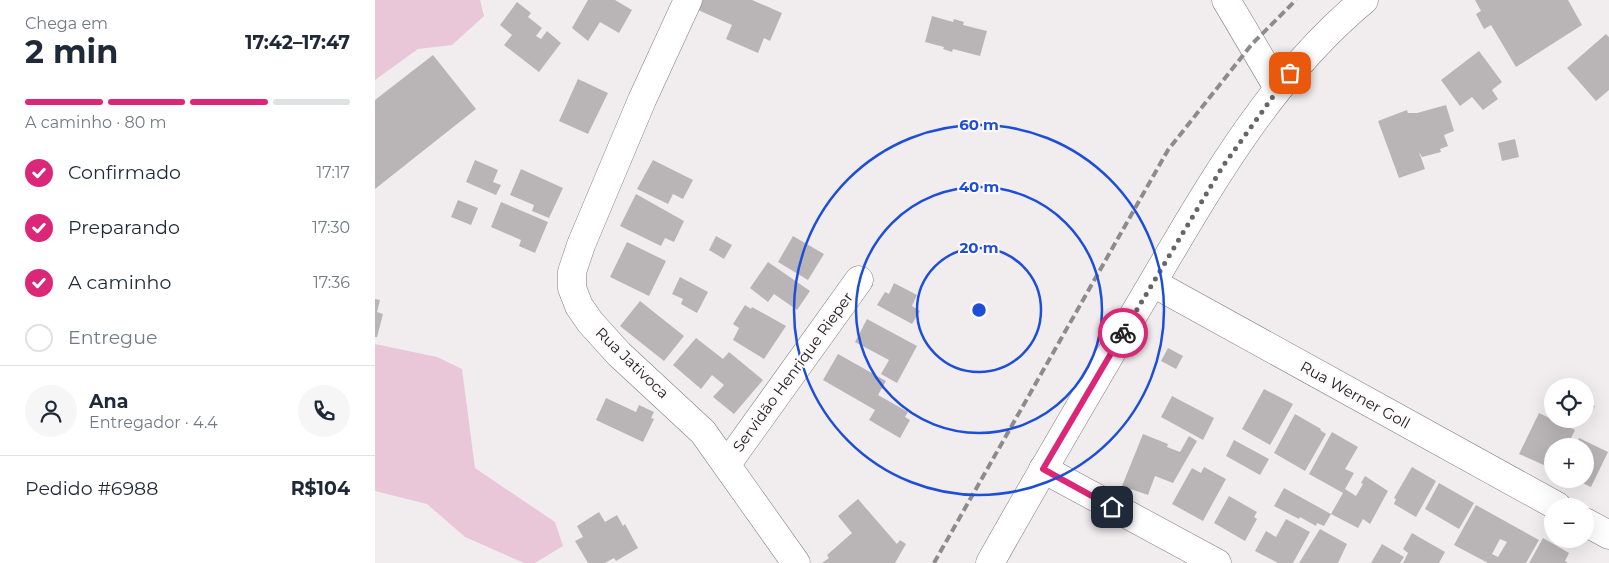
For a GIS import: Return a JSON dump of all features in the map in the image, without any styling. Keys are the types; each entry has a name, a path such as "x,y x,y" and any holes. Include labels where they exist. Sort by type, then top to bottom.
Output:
{"street":[{"name":"Rua Jativoca","path":"688,0 642,100 581,245 572,272 572,288 579,306 590,322 619,354 691,418 727,464 796,563"},
{"path":"1226,0 1278,88"},
{"path":"990,563 1043,469 1223,166 1278,88 1327,33 1364,0"},
{"name":"Servidão Henrique Rieper","path":"727,464 859,280"},
{"name":"Rua Werner Goll","path":"1153,283 1544,499"},
{"path":"1043,469 1217,563"},
{"path":"1594,527 1609,535"}],"shaded area":[{"path":"375,0 480,0 484,16 452,45 418,49 375,80"},
{"path":"375,344 437,357 462,369 475,468 555,522 563,546 535,563 524,563 465,537 427,504 375,491"}],"building":[{"path":"588,0 615,0 632,10 619,33 600,22 588,41 572,28"},
{"path":"703,0 752,0 782,13 770,41 764,38 758,53 726,39 732,25 698,10"},
{"path":"1475,0 1568,0 1582,25 1516,67 1491,25 1484,29 1476,14 1481,11"},
{"path":"517,2 531,13 528,17 542,28 536,36 541,39 547,31 561,43 539,72 504,45 512,35 500,25"},
{"path":"932,16 953,22 954,19 964,22 963,25 987,31 980,56 953,49 952,52 943,49 944,47 925,42"},
{"path":"1606,34 1609,37 1609,90 1596,101 1567,68"},
{"path":"1479,51 1502,82 1492,90 1498,99 1483,110 1472,97 1460,106 1441,80"},
{"path":"433,55 476,109 375,189 375,100"},
{"path":"578,79 608,93 588,134 559,121"},
{"path":"1446,105 1454,131 1444,135 1448,146 1440,149 1441,152 1422,157 1419,152 1425,169 1399,178 1378,121 1407,110 1408,113 1417,113"},
{"path":"1515,139 1519,157 1502,161 1498,143"},
{"path":"475,160 498,170 493,182 501,185 496,195 466,182"},
{"path":"653,160 693,180 683,199 673,194 668,204 637,189"},
{"path":"521,169 563,188 549,218 532,211 534,205 510,195"},
{"path":"636,194 684,221 674,242 665,238 661,246 620,226"},
{"path":"458,200 478,208 471,225 451,217"},
{"path":"501,202 548,222 535,253 519,246 521,240 491,227"},
{"path":"716,236 732,245 724,259 709,250"},
{"path":"793,236 824,254 808,280 778,262"},
{"path":"627,242 666,261 649,296 610,277"},
{"path":"768,262 810,291 797,310 774,294 768,302 750,288"},
{"path":"680,277 708,292 697,313 681,304 683,299 672,294"},
{"path":"894,283 917,295 912,306 920,311 912,324 877,305 885,292 889,294"},
{"path":"375,299 380,300 377,312 383,314 377,337 375,337"},
{"path":"640,301 684,336 664,361 620,326"},
{"path":"745,305 786,326 764,359 733,340 739,328 733,324"},
{"path":"867,319 917,346 897,383 881,374 889,360 855,342"},
{"path":"696,338 723,359 729,352 763,380 734,414 713,397 724,385 712,375 701,389 673,365"},
{"path":"1168,348 1183,356 1176,369 1161,361"},
{"path":"838,354 886,381 878,395 908,412 905,417 910,420 900,438 869,420 875,410 823,380"},
{"path":"1264,389 1293,404 1270,445 1242,429"},
{"path":"1172,396 1214,418 1203,440 1161,417"},
{"path":"606,398 636,412 639,405 654,412 651,418 654,419 643,442 596,420"},
{"path":"1539,413 1544,415 1544,428 1571,428 1575,430 1571,438 1544,438 1544,465 1519,454"},
{"path":"1295,414 1326,434 1305,471 1274,453"},
{"path":"1332,432 1358,447 1345,469 1354,473 1345,489 1356,496 1365,476 1388,491 1370,524 1363,519 1358,528 1331,514 1343,493 1309,474"},
{"path":"1143,434 1168,444 1167,447 1180,452 1189,436 1197,441 1173,483 1155,476 1148,495 1122,486"},
{"path":"1234,440 1269,459 1260,475 1226,456"},
{"path":"1594,445 1608,452 1594,481"},
{"path":"1204,467 1226,479 1203,521 1172,504 1192,468 1201,473"},
{"path":"1412,467 1436,481 1416,517 1394,504 1396,499 1394,498"},
{"path":"1439,483 1474,503 1459,529 1425,509"},
{"path":"1284,488 1331,514 1324,526 1317,523 1316,526 1274,506"},
{"path":"1229,496 1257,512 1254,517 1257,519 1245,541 1214,523"},
{"path":"858,499 897,544 900,540 906,544 895,563 822,563 829,558 827,555 852,533 838,516"},
{"path":"1476,505 1539,540 1526,563 1488,563 1454,545","holes":["1500,539 1507,542 1498,557 1492,554"]},
{"path":"599,512 605,522 617,515 623,526 625,524 638,548 616,561 614,558 605,563 588,563 575,541 583,537 577,526"},
{"path":"1286,519 1310,532 1293,563 1278,563 1255,551 1266,531 1276,537"},
{"path":"1320,529 1347,544 1338,563 1299,563"},
{"path":"1412,533 1445,552 1439,563 1403,563 1408,553 1403,549"},
{"path":"1543,538 1544,548 1560,548 1569,553 1565,561 1568,563 1529,563"},
{"path":"1382,544 1404,557 1400,563 1371,563"}],"railway":[{"path":"934,563 1168,150 1252,44 1296,0"}],"way so far":[{"path":"1123,333 1223,166 1290,73"}],"route":[{"path":"1112,507 1043,469 1123,333"}]}
